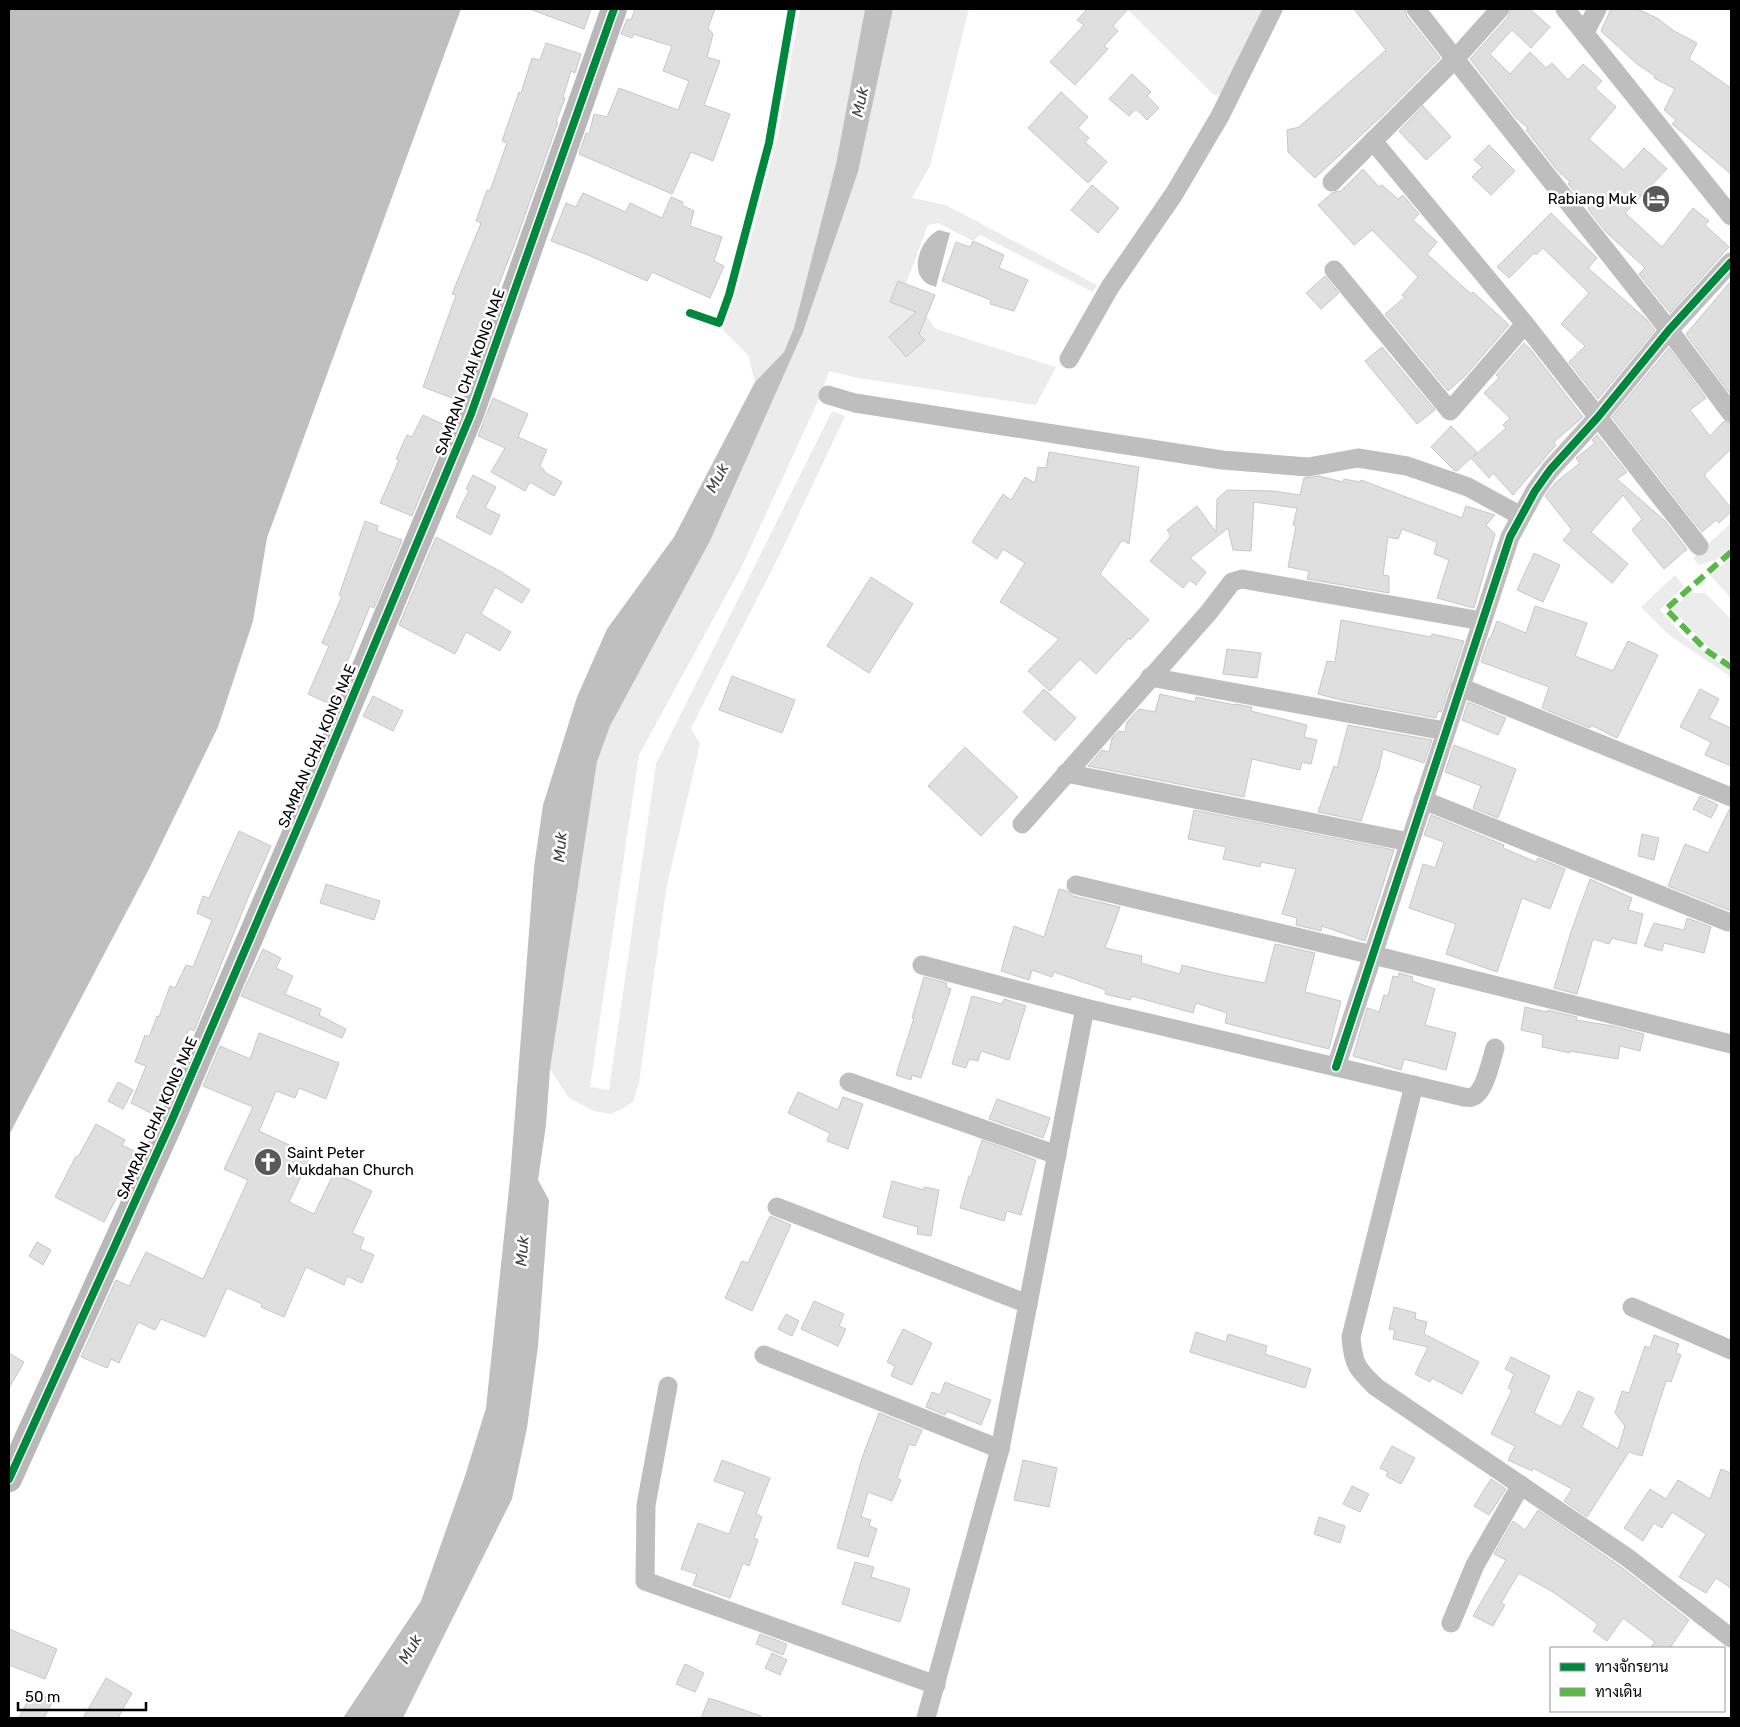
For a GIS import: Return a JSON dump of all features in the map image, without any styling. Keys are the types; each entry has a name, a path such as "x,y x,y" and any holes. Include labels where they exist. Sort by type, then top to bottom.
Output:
{"street":[{"name":"SAMRAN CHAI KONG NAE","path":"9,1479 178,1104 309,801 471,414 614,9"},
{"path":"1069,359 1110,287 1174,194 1220,116 1273,9"},
{"path":"1416,9 1669,330 1731,413"},
{"path":"1332,182 1455,60 1500,9"},
{"path":"1565,9 1731,216"},
{"path":"1585,32 1598,9"},
{"path":"1373,141 1526,324 1699,546"},
{"path":"1336,1067 1510,537 1535,491 1550,470 1598,417 1669,330 1731,262"},
{"path":"1334,270 1450,411 1526,324"},
{"path":"828,395 854,403 1222,460 1308,467 1358,458 1407,466 1468,487 1521,516"},
{"path":"1022,824 1209,612 1232,582 1242,579 1482,621"},
{"path":"1150,677 1445,731"},
{"path":"1460,687 1731,797"},
{"path":"1066,773 1409,842"},
{"path":"1423,800 1728,922"},
{"path":"1076,885 1373,954 1731,1044"},
{"path":"922,965 1085,1008 1464,1097 1472,1097 1482,1087 1495,1048"},
{"path":"926,1718 1000,1449 1085,1008"},
{"path":"849,1082 1057,1155"},
{"path":"1414,1086 1351,1337 1352,1356 1360,1372 1376,1387 1628,1558 1731,1638"},
{"path":"777,1207 1028,1304"},
{"path":"1632,1307 1731,1350"},
{"path":"764,1355 1000,1449"},
{"path":"668,1386 646,1505 645,1580 936,1686"},
{"path":"1452,1623 1475,1565 1521,1485"}],"shaded area":[{"path":"800,9 865,9 836,164 794,328 784,352 755,382 748,355 723,330 739,284 777,139"},
{"path":"893,9 969,9 930,166 912,198 946,205 1097,285 1093,292 980,235 973,241 938,223 928,225 898,305 926,316 936,329 1056,367 1036,405 858,378 829,371 820,397 741,568 639,755 590,1087 609,1090 656,764 832,411 845,416 781,552 691,728 700,744 666,890 639,1083 633,1102 610,1114 594,1111 569,1098 550,1069 597,762 610,726 710,541 803,332 858,172"},
{"path":"1127,9 1262,9 1221,94 1214,95"},
{"path":"1731,523 1731,548 1716,560 1699,565 1693,558"},
{"path":"1731,557 1731,598 1710,575"},
{"path":"1675,575 1684,586 1660,610 1684,637 1731,671 1731,677 1669,635 1641,607"},
{"path":"1690,593 1705,593 1731,619 1731,662 1709,648 1672,609"}],"water":[{"path":"9,9 461,9 267,538 253,621 218,727 149,869 9,1135"},
{"name":"Muk","path":"865,9 893,9 858,172 803,332 710,541 610,726 597,762 550,1069 546,1125 538,1180 549,1200 538,1346 527,1428 512,1499 403,1718 343,1718 421,1601 465,1476 486,1408 510,1179 534,867 543,805 577,697 607,629 674,537 755,382 784,352 794,328 836,164"},
{"path":"939,230 950,233 936,287 926,283 920,276 918,261 927,239"}],"building":[{"path":"533,9 591,9 584,29"},
{"path":"635,9 715,9 708,28 713,34 707,57 720,61 704,105 730,114 713,161 691,152 672,194 579,154 586,133 589,134 594,114 607,117 619,88 678,110 689,81 663,71 672,46 633,34 632,38 621,34 627,19 631,20"},
{"path":"1087,9 1128,9 1113,26 1118,31 1104,46 1108,49 1075,85 1050,62 1084,25 1077,20"},
{"path":"1354,9 1405,9 1407,16 1440,58 1384,114 1315,178 1288,152 1287,130 1299,127 1386,50"},
{"path":"1511,9 1530,9 1550,27 1531,48 1512,30 1490,54 1510,74 1530,52 1546,68 1552,63 1568,80 1583,64 1602,81 1595,88 1616,107 1589,139 1624,170 1644,148 1667,169 1625,213 1662,247 1693,208 1709,221 1705,225 1729,247 1670,313 1639,274 1645,268 1606,232 1589,208 1568,184 1570,182 1557,170 1526,130 1528,128 1516,118 1470,59 1508,17"},
{"path":"1611,9 1637,9 1657,18 1674,31 1697,43 1689,59 1731,88 1731,174 1672,124 1676,120 1664,110 1675,89 1654,78 1655,76 1637,64 1601,31"},
{"path":"546,43 581,54 575,73 571,71 563,97 565,98 556,122 558,122 515,243 478,338 481,340 460,401 423,387 456,295 452,294 481,223 476,221 487,190 490,191 507,143 502,141 519,92 521,93 532,58 540,60"},
{"path":"1132,74 1151,92 1147,96 1159,108 1147,120 1136,109 1129,116 1109,99"},
{"path":"1061,92 1088,117 1078,128 1089,138 1085,142 1107,162 1088,183 1028,128"},
{"path":"1423,106 1451,137 1426,160 1399,131"},
{"path":"1489,145 1515,171 1491,195 1472,177 1482,167 1474,160"},
{"path":"1363,169 1379,187 1382,185 1398,199 1403,195 1419,214 1413,220 1437,242 1427,254 1509,325 1465,376 1448,391 1385,314 1405,297 1402,295 1418,277 1372,230 1354,245 1318,205 1332,193 1340,192"},
{"path":"1092,185 1119,208 1098,233 1071,210"},
{"path":"583,193 626,212 630,203 662,218 671,197 683,202 682,205 694,211 690,226 722,237 714,261 724,266 710,298 652,272 647,281 551,241 566,203 576,207"},
{"path":"1551,213 1597,258 1588,268 1646,319 1655,330 1598,399 1569,362 1585,346 1561,324 1589,293 1543,248 1536,255 1534,253 1509,278 1497,267"},
{"path":"973,241 1004,255 999,268 1028,280 1014,311 990,304 991,300 942,281 956,242 970,247"},
{"path":"1325,276 1339,293 1321,309 1306,293"},
{"path":"898,281 935,295 919,334 925,340 906,357 889,337 916,312 890,302"},
{"path":"1731,281 1731,395 1686,334"},
{"path":"1524,343 1583,417 1554,442 1556,445 1513,495 1493,473 1489,478 1471,458 1457,471 1431,447 1451,426 1477,452 1473,457 1506,428 1503,425 1510,418 1484,393 1499,378 1496,375"},
{"path":"1382,347 1435,410 1417,424 1365,361"},
{"path":"1669,348 1706,398 1690,410 1710,436 1724,421 1731,424 1731,449 1704,475 1731,508 1731,512 1719,523 1716,520 1702,532 1612,417"},
{"path":"493,398 528,414 518,437 547,450 540,465 546,473 562,482 554,496 530,482 525,491 491,472 505,448 478,436"},
{"path":"423,415 449,427 412,516 380,503 399,460 396,459 407,435 412,437"},
{"path":"1597,435 1627,472 1617,479 1665,521 1687,549 1664,569 1632,530 1642,519 1623,495 1591,532 1628,564 1612,583 1563,540 1572,530 1545,496 1555,483 1580,463 1576,458 1595,443 1592,440"},
{"path":"1049,452 1139,467 1129,544 1122,540 1100,574 1149,620 1130,640 1129,638 1096,674 1080,659 1050,691 1028,671 1059,639 1000,602 1025,563 1003,549 997,559 972,542 1003,494 1011,500 1025,477 1035,483 1038,467 1046,468"},
{"path":"473,475 496,487 485,508 500,515 491,535 456,517 469,490 466,489"},
{"path":"1319,476 1343,482 1344,479 1360,482 1361,480 1462,518 1466,506 1495,515 1486,525 1495,534 1474,608 1437,598 1449,560 1434,554 1437,542 1402,529 1398,539 1388,537 1383,575 1389,576 1389,593 1307,579 1309,571 1288,567 1296,526 1293,525 1297,508 1254,502 1251,551 1233,550 1228,528 1190,558 1206,572 1196,585 1190,580 1183,588 1150,561 1171,536 1167,530 1197,506 1216,532 1217,499 1227,490 1273,491 1300,495 1304,478"},
{"path":"365,521 378,526 377,531 402,540 374,608 370,606 346,665 349,666 332,705 308,694 329,646 322,643 342,596 339,595"},
{"path":"436,537 498,570 530,590 522,603 495,587 481,614 511,632 500,651 466,632 455,654 399,625"},
{"path":"1534,553 1560,565 1543,602 1517,590"},
{"path":"871,577 913,604 869,673 827,646"},
{"path":"1535,606 1587,623 1575,656 1613,671 1628,641 1658,655 1617,738 1591,725 1590,728 1542,708 1549,687 1481,662 1497,621 1526,633"},
{"path":"1341,620 1431,637 1432,634 1464,641 1441,712 1438,711 1436,718 1318,694 1327,661 1335,662"},
{"path":"1227,649 1261,653 1257,678 1223,674"},
{"path":"732,676 795,700 782,733 719,710"},
{"path":"1044,689 1076,718 1055,741 1023,712"},
{"path":"1700,689 1719,699 1709,718 1731,728 1731,766 1705,755 1711,742 1680,727"},
{"path":"1160,694 1195,702 1196,697 1252,707 1251,711 1307,725 1304,737 1317,740 1311,764 1302,762 1300,770 1252,759 1244,797 1088,766 1102,750 1109,752 1112,738 1119,731 1125,732 1127,722 1139,709 1155,712"},
{"path":"373,696 403,711 393,731 363,716"},
{"path":"1468,702 1506,718 1498,735 1462,720"},
{"path":"1348,725 1432,740 1424,763 1383,749 1379,768 1361,821 1318,812 1334,766 1337,768"},
{"path":"1454,745 1516,769 1498,818 1473,808 1481,786 1445,772"},
{"path":"965,747 1018,797 981,836 928,786"},
{"path":"1700,796 1718,805 1711,818 1693,809"},
{"path":"1730,808 1731,911 1668,886 1685,844 1708,853"},
{"path":"1194,810 1394,850 1365,941 1322,926 1321,931 1296,925 1297,918 1282,914 1296,869 1261,862 1260,867 1223,859 1226,847 1188,839"},
{"path":"1431,815 1504,845 1503,848 1536,862 1538,858 1565,869 1550,909 1522,898 1497,972 1446,954 1456,924 1409,908 1423,864 1435,868 1444,842 1424,835"},
{"path":"239,831 271,846 194,1031 189,1029 169,1081 171,1082 155,1115 131,1103 146,1066 135,1062 145,1035 149,1037 157,1016 159,1017 170,986 175,988 186,965 193,967 212,920 197,913 203,896 209,898"},
{"path":"1642,834 1659,838 1654,860 1638,856"},
{"path":"1590,879 1632,898 1628,910 1643,914 1636,944 1612,938 1609,944 1593,939 1577,994 1554,988"},
{"path":"326,884 380,901 374,920 320,903"},
{"path":"1059,889 1067,891 1073,896 1120,907 1105,948 1142,956 1141,963 1180,974 1182,965 1265,983 1275,944 1315,953 1305,992 1341,1001 1329,1049 1225,1023 1227,1013 1196,1003 1193,1013 1132,996 1130,1000 1105,994 1106,990 1054,972 1052,977 1032,970 1029,980 1001,971 1014,926 1044,937"},
{"path":"1687,918 1711,927 1704,953 1664,943 1662,951 1644,946 1654,923 1684,930"},
{"path":"263,949 281,958 276,968 293,976 285,994 321,1009 319,1015 346,1029 342,1038 241,996"},
{"path":"1399,973 1413,977 1412,981 1435,989 1425,1025 1456,1033 1446,1070 1404,1059 1401,1070 1353,1056 1367,1008 1379,1012 1384,995 1388,996 1393,976 1398,977"},
{"path":"924,977 947,983 946,987 951,989 921,1078 912,1075 911,1080 896,1075 914,1018 912,1018"},
{"path":"972,996 1002,1004 1004,999 1026,1006 1009,1060 981,1051 978,1061 969,1059 966,1068 952,1064"},
{"path":"1525,1007 1547,1012 1548,1010 1577,1017 1576,1020 1613,1026 1644,1034 1640,1051 1620,1046 1618,1059 1570,1051 1570,1053 1542,1047 1543,1035 1521,1030"},
{"path":"259,1033 339,1063 326,1099 299,1088 295,1098 276,1091 259,1131 311,1155 289,1202 314,1214 334,1173 372,1191 352,1233 364,1238 360,1249 374,1255 362,1283 347,1276 344,1285 306,1267 284,1317 261,1307 262,1304 227,1288 205,1337 161,1319 155,1330 138,1322 119,1363 111,1359 107,1368 81,1357 116,1280 129,1286 146,1252 203,1279 248,1180 224,1169 253,1107 203,1086 220,1046 250,1059"},
{"path":"118,1082 133,1090 123,1109 108,1101"},
{"path":"798,1092 838,1110 843,1097 863,1104 848,1149 827,1141 830,1133 788,1113"},
{"path":"997,1099 1050,1118 1043,1138 989,1119"},
{"path":"96,1124 125,1140 122,1145 140,1154 127,1183 125,1182 104,1222 55,1197 76,1156 78,1157"},
{"path":"982,1140 1036,1160 1021,1215 1007,1211 1004,1221 960,1208"},
{"path":"892,1181 924,1190 924,1187 939,1190 931,1236 917,1234 918,1227 883,1217"},
{"path":"770,1216 791,1225 752,1311 725,1298 742,1261 748,1263"},
{"path":"37,1242 51,1250 43,1265 29,1256"},
{"path":"814,1301 844,1314 839,1326 846,1329 838,1346 801,1329"},
{"path":"1394,1307 1416,1313 1415,1319 1427,1322 1424,1334 1479,1362 1462,1394 1432,1378 1430,1382 1415,1374 1428,1347 1393,1339 1395,1330 1389,1329"},
{"path":"786,1314 799,1321 792,1336 778,1329"},
{"path":"903,1329 932,1343 912,1385 891,1376 895,1366 887,1362"},
{"path":"1196,1332 1226,1342 1228,1334 1267,1346 1265,1354 1311,1369 1305,1388 1190,1352"},
{"path":"1654,1335 1679,1344 1676,1353 1681,1355 1671,1382 1666,1381 1642,1456 1629,1452 1587,1517 1564,1501 1572,1489 1533,1468 1532,1471 1508,1460 1515,1446 1491,1434 1512,1390 1508,1388 1514,1374 1505,1369 1511,1357 1550,1376 1534,1413 1561,1427 1578,1391 1594,1398 1582,1427 1618,1449 1625,1426 1615,1413 1622,1391 1629,1393 1645,1346 1650,1348"},
{"path":"9,1353 24,1362 9,1388"},
{"path":"945,1382 991,1400 981,1425 947,1411 945,1415 926,1407 932,1392 940,1395"},
{"path":"879,1413 922,1430 915,1446 909,1444 897,1478 901,1480 892,1501 868,1492 861,1517 871,1520 869,1526 877,1529 868,1557 837,1548 862,1458"},
{"path":"1392,1446 1415,1458 1401,1484 1386,1476 1388,1472 1380,1468"},
{"path":"722,1460 770,1478 756,1514 762,1517 754,1538 758,1540 749,1566 743,1563 730,1598 693,1585 697,1574 681,1569 698,1523 729,1534 745,1492 714,1481"},
{"path":"1023,1460 1057,1468 1049,1507 1014,1500"},
{"path":"1721,1469 1731,1473 1731,1588 1716,1578 1706,1593 1679,1577 1706,1534 1672,1512 1662,1528 1654,1523 1643,1541 1624,1528 1650,1489 1666,1499 1678,1480 1710,1499"},
{"path":"1491,1479 1506,1489 1489,1515 1474,1506"},
{"path":"1352,1486 1369,1494 1360,1512 1343,1504"},
{"path":"1538,1510 1621,1567 1689,1620 1671,1647 1651,1647 1655,1642 1623,1618 1607,1641 1593,1631 1598,1624 1553,1592 1519,1573 1501,1603 1505,1605 1493,1626 1473,1616 1506,1560 1494,1554 1513,1521 1525,1530"},
{"path":"1319,1517 1345,1526 1340,1543 1314,1534"},
{"path":"855,1562 874,1567 871,1577 910,1589 900,1622 842,1604"},
{"path":"9,1629 57,1649 45,1679 9,1665"},
{"path":"760,1634 787,1644 783,1655 756,1644"},
{"path":"772,1653 787,1660 780,1675 765,1668"},
{"path":"685,1664 704,1673 695,1692 676,1684"},
{"path":"106,1678 132,1693 118,1718 83,1718"},
{"path":"33,1690 53,1701 44,1718 19,1718"},
{"path":"709,1698 761,1716 760,1718 701,1718"}],"marked path":[{"path":"1731,552 1666,609 1706,650 1731,667"}],"cycle path":[{"path":"9,1479 171,1122 309,801 471,414 614,9"},
{"path":"690,313 719,323 729,295 769,143 792,9"},
{"path":"1336,1067 1510,537 1535,491 1550,470 1598,417 1669,330 1731,262"}],"place":[{"name":"Rabiang Muk","path":"1656,199"},
{"name":"Saint Peter Mukdahan Church","path":"268,1162"}]}
